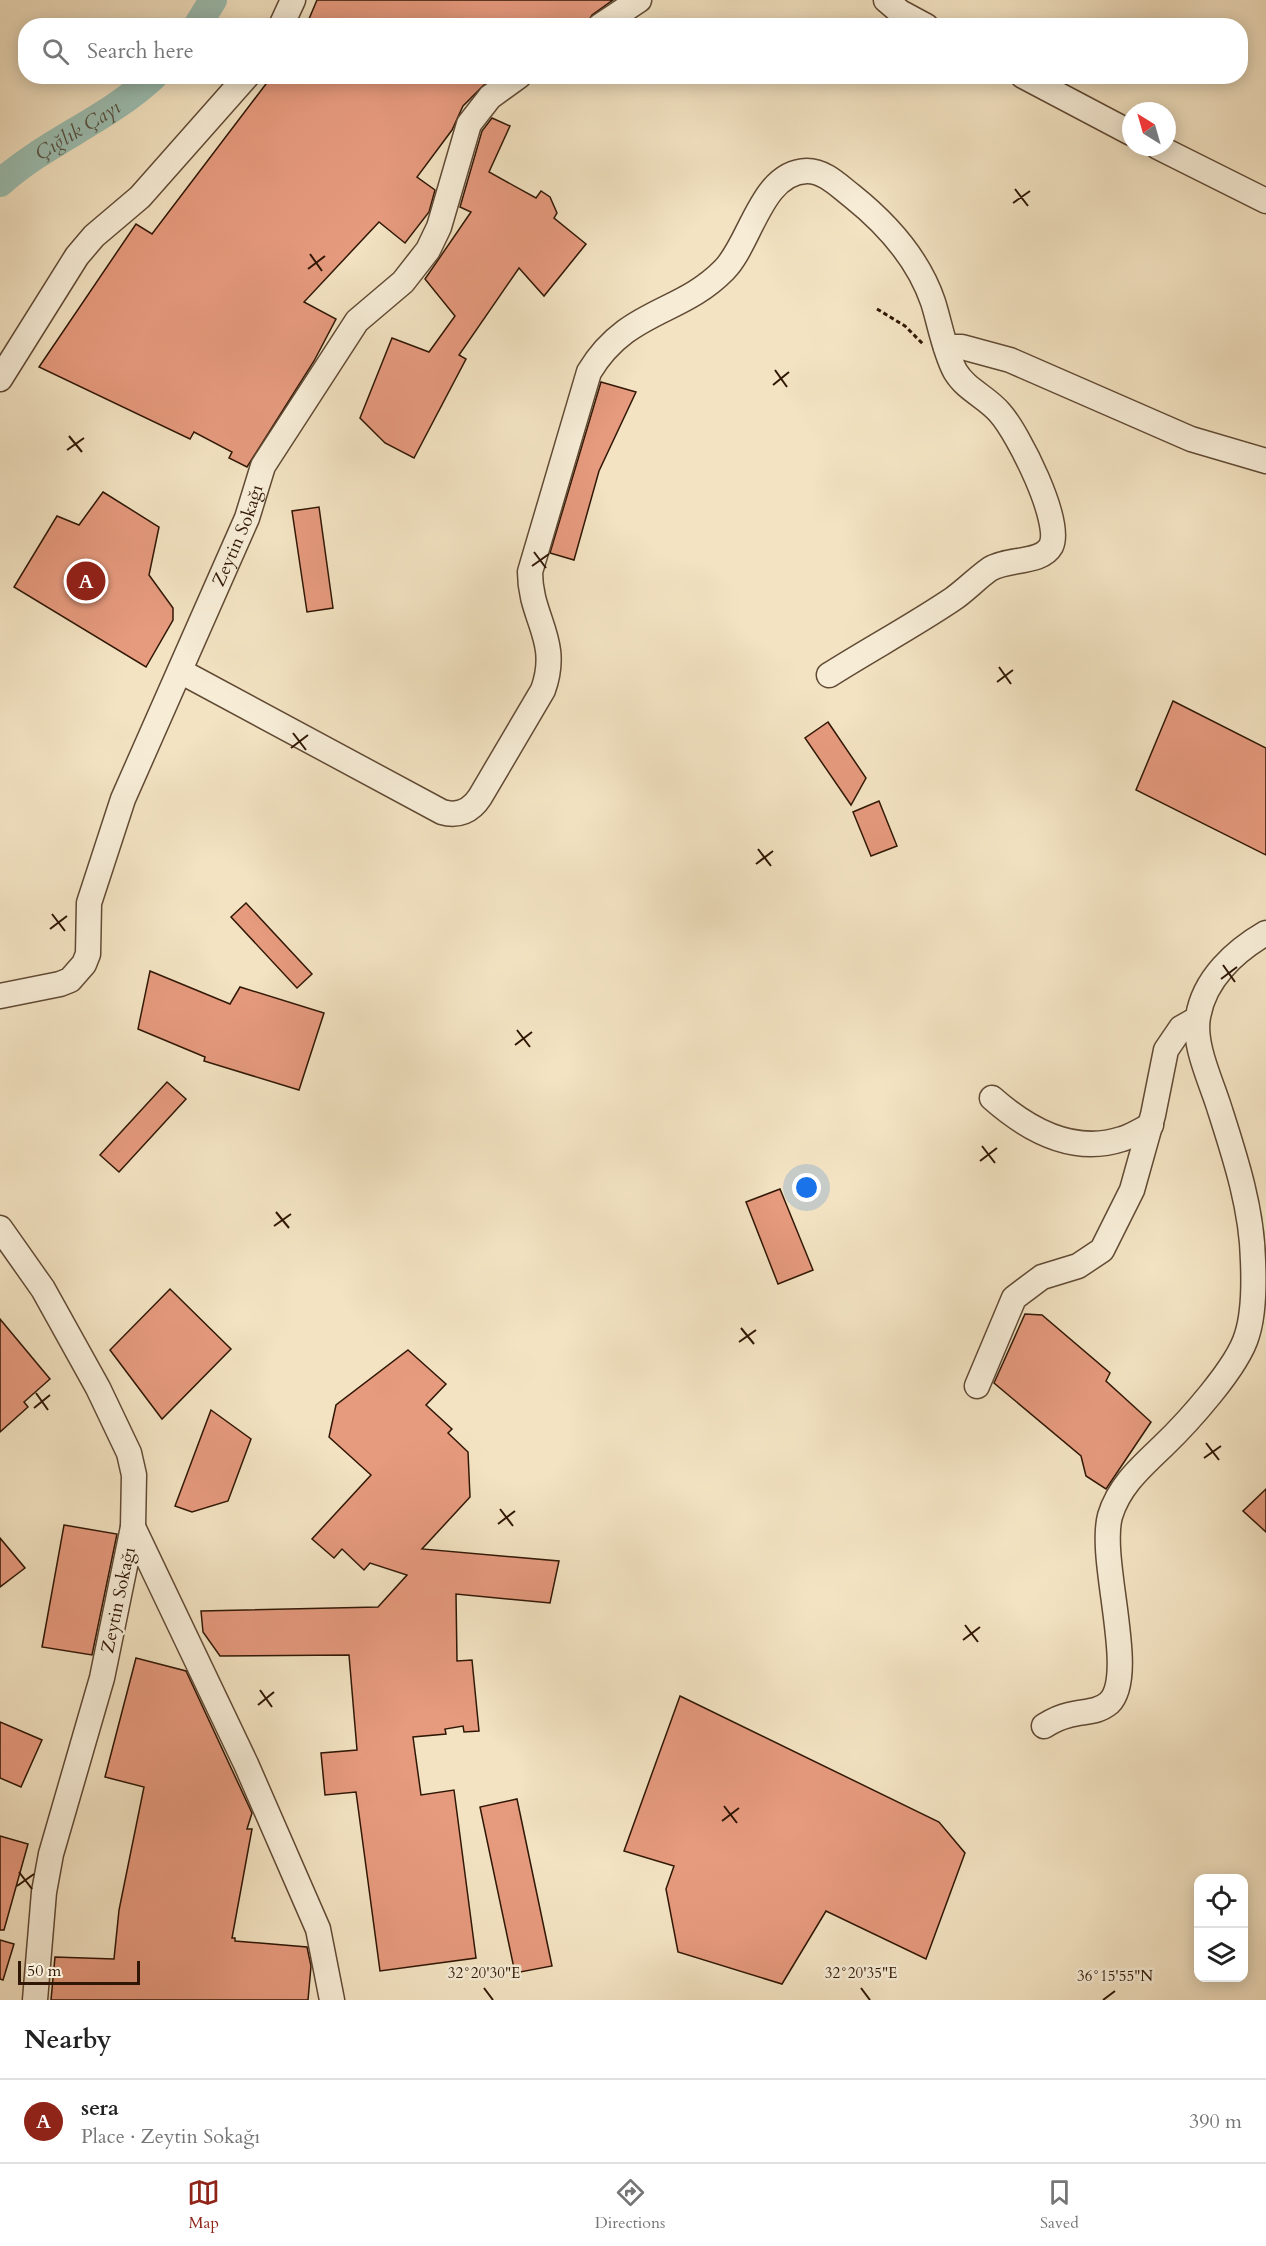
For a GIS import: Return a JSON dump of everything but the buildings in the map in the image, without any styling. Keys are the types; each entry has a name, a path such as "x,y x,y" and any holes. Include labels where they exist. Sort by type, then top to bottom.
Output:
{"street":[{"path":"285,18 293,0"},
{"path":"612,18 639,0"},
{"path":"886,0 911,18"},
{"path":"0,379 20,343 77,256 94,236 140,196 240,84"},
{"name":"Zeytin Sokağı","path":"0,996 60,984 70,980 84,964 88,954 89,903 123,799 247,518 264,466 357,321 403,282 428,250 439,227 469,124 489,97 508,84"},
{"path":"1038,84 1122,128"},
{"path":"1176,156 1266,201"},
{"path":"180,671 442,812 461,813 475,804 543,690 547,678 549,647 531,594 532,561 589,372 614,339 633,325 714,281 738,252 760,207 776,186 797,172 809,171 830,179 870,210 902,244 928,290 946,347 960,378 1000,412 1023,447 1054,534 1053,542 1041,556 1014,560 991,569 955,598 829,675"},
{"path":"946,347 962,347 1010,360 1191,439 1266,461"},
{"path":"1044,1726 1069,1715 1100,1708 1114,1697 1120,1681 1120,1658 1108,1569 1108,1528 1113,1507 1131,1477 1206,1400 1247,1336 1252,1299 1251,1227 1238,1166 1202,1051 1197,1019 1202,1000 1221,969 1242,948 1266,933"},
{"path":"977,1386 1014,1298 1042,1277 1078,1266 1102,1250 1132,1190 1151,1125 1166,1050 1181,1028 1197,1019"},
{"path":"992,1098 1018,1121 1056,1138 1086,1144 1121,1140 1151,1125"},
{"name":"Zeytin Sokağı","path":"0,1228 57,1312 98,1388 129,1453 134,1474 133,1527 102,1678 51,1854 44,1892 35,2000"},
{"path":"133,1527 246,1764 318,1929 332,2000"}],"path":[{"path":"877,309 905,326 929,349 946,347"}],"waterway":[{"name":"Çığlık Çayı","path":"202,18 213,0"},
{"name":"Çığlık Çayı","path":"0,183 37,155 117,105 145,84"}],"place":[{"name":"sera","path":"86,581"}]}
